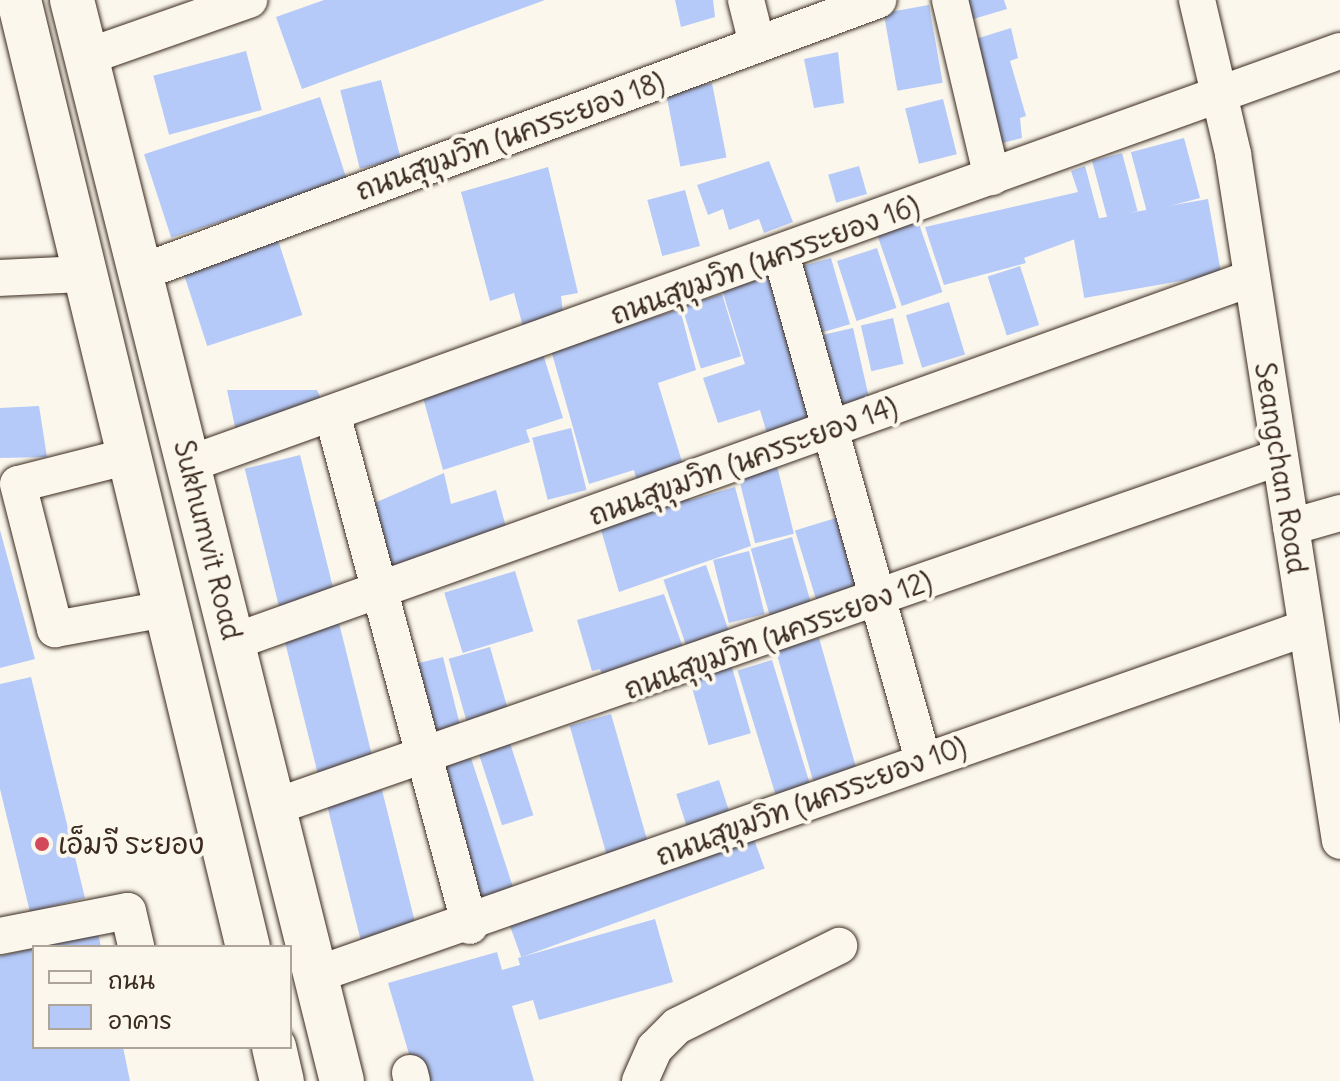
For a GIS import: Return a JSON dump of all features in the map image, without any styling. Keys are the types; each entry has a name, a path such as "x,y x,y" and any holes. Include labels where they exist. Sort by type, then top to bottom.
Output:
{"main road":[{"name":"Sukhumvit Road","path":"19,0 246,945"},
{"name":"Sukhumvit Road","path":"72,0 342,1081"},
{"path":"274,1049 282,1081"}],"street":[{"path":"86,57 249,0"},
{"path":"746,0 757,44"},
{"name":"ถนนสุขุมวิท (นครระยอง 18)","path":"142,272 878,0"},
{"path":"950,0 992,177"},
{"name":"Seangchan Road","path":"1197,0 1252,278 1340,839"},
{"name":"ถนนสุขุมวิท (นครระยอง 16)","path":"189,464 333,417 1340,51"},
{"path":"781,254 923,760"},
{"path":"0,278 86,274"},
{"name":"ถนนสุขุมวิท (นครระยอง 14)","path":"233,642 1252,278"},
{"path":"333,417 423,761 470,926"},
{"path":"129,456 18,484 55,629 165,609"},
{"name":"ถนนสุขุมวิท (นครระยอง 12)","path":"274,807 423,761 1280,457"},
{"path":"1291,527 1340,513"},
{"name":"ถนนสุขุมวิท (นครระยอง 10)","path":"315,975 470,926 923,760 1306,628"},
{"path":"0,936 128,911 136,945"},
{"path":"640,1081 655,1048 677,1026 839,946"}],"building":[{"path":"324,0 545,0 302,89 276,17"},
{"path":"675,0 713,0 715,17 681,27"},
{"path":"965,0 1004,0 1007,9 970,20"},
{"path":"929,5 943,83 897,91 884,13"},
{"path":"1011,28 1018,58 1010,61 1026,116 1020,118 1022,138 991,146 969,41"},
{"path":"246,51 262,110 169,135 153,76"},
{"path":"838,52 844,103 814,108 804,59"},
{"path":"381,80 401,159 360,169 340,90"},
{"path":"712,83 727,158 680,167 666,92"},
{"path":"320,97 347,181 171,238 144,154"},
{"path":"943,99 957,154 919,164 905,108"},
{"path":"1184,138 1200,198 1147,212 1131,152"},
{"path":"1122,153 1138,211 1108,219 1092,161"},
{"path":"769,161 793,222 764,233 759,219 729,230 723,209 708,215 697,185"},
{"path":"859,166 867,194 836,203 828,175"},
{"path":"1085,166 1102,229 1024,258 1026,263 944,285 925,227 1078,192 1071,171"},
{"path":"548,167 578,293 561,296 563,313 523,327 514,293 490,301 461,192"},
{"path":"685,190 700,246 662,256 647,200"},
{"path":"1208,199 1221,274 1084,298 1071,223"},
{"path":"918,221 942,292 902,306 877,235"},
{"path":"277,237 302,315 207,346 182,268"},
{"path":"877,248 896,308 857,321 837,261"},
{"path":"831,258 850,324 809,336 790,270"},
{"path":"1020,266 1039,325 1007,335 988,277"},
{"path":"770,275 812,421 768,437 760,410 718,423 703,378 745,364 722,290"},
{"path":"722,294 741,356 701,368 682,306"},
{"path":"949,302 965,355 922,368 906,315"},
{"path":"680,309 696,370 658,383 683,465 637,482 634,470 589,484 551,350"},
{"path":"893,318 904,364 871,371 861,325"},
{"path":"853,328 869,399 833,407 817,336"},
{"path":"543,354 563,418 526,430 530,442 443,470 422,394"},
{"path":"227,390 317,390 325,408 236,431"},
{"path":"39,406 47,457 0,458 0,408"},
{"path":"571,428 586,490 548,500 532,438"},
{"path":"300,455 337,602 281,616 245,469"},
{"path":"775,458 794,534 755,543 736,468"},
{"path":"444,473 451,504 496,490 507,531 392,570 372,504"},
{"path":"735,487 751,546 619,592 599,523 688,490 690,500"},
{"path":"839,517 863,594 819,608 795,530"},
{"path":"0,530 35,659 0,668"},
{"path":"792,537 811,603 770,615 751,549"},
{"path":"749,551 765,614 729,623 713,560"},
{"path":"706,565 731,638 689,652 663,580"},
{"path":"515,571 533,631 463,653 444,593"},
{"path":"664,594 686,656 605,684 600,669 592,671 577,620"},
{"path":"339,623 376,771 321,785 284,637"},
{"path":"819,638 857,772 814,784 776,650"},
{"path":"490,647 511,721 470,733 449,659"},
{"path":"443,657 463,736 427,745 407,666"},
{"path":"772,660 810,785 776,796 738,671"},
{"path":"731,664 751,733 709,745 689,676"},
{"name":"เอ็มจี ระยอง","path":"31,677 85,898 30,912 0,789 0,684"},
{"path":"611,714 649,848 608,859 570,726"},
{"path":"509,740 533,815 502,825 478,750"},
{"path":"471,758 516,898 481,909 436,769"},
{"path":"719,780 730,814 687,828 676,794"},
{"path":"382,790 419,937 363,950 327,804"},
{"path":"751,831 765,869 521,957 508,920"},
{"path":"655,919 673,982 539,1020 533,1000 512,1006 534,1081 417,1081 388,983 497,952 502,970 520,965 518,958"},
{"path":"98,933 101,945 48,945"},
{"path":"32,948 32,1049 123,1049 130,1081 0,1081 0,956"}],"place":[{"name":"เอ็มจี ระยอง","path":"42,844"}]}
